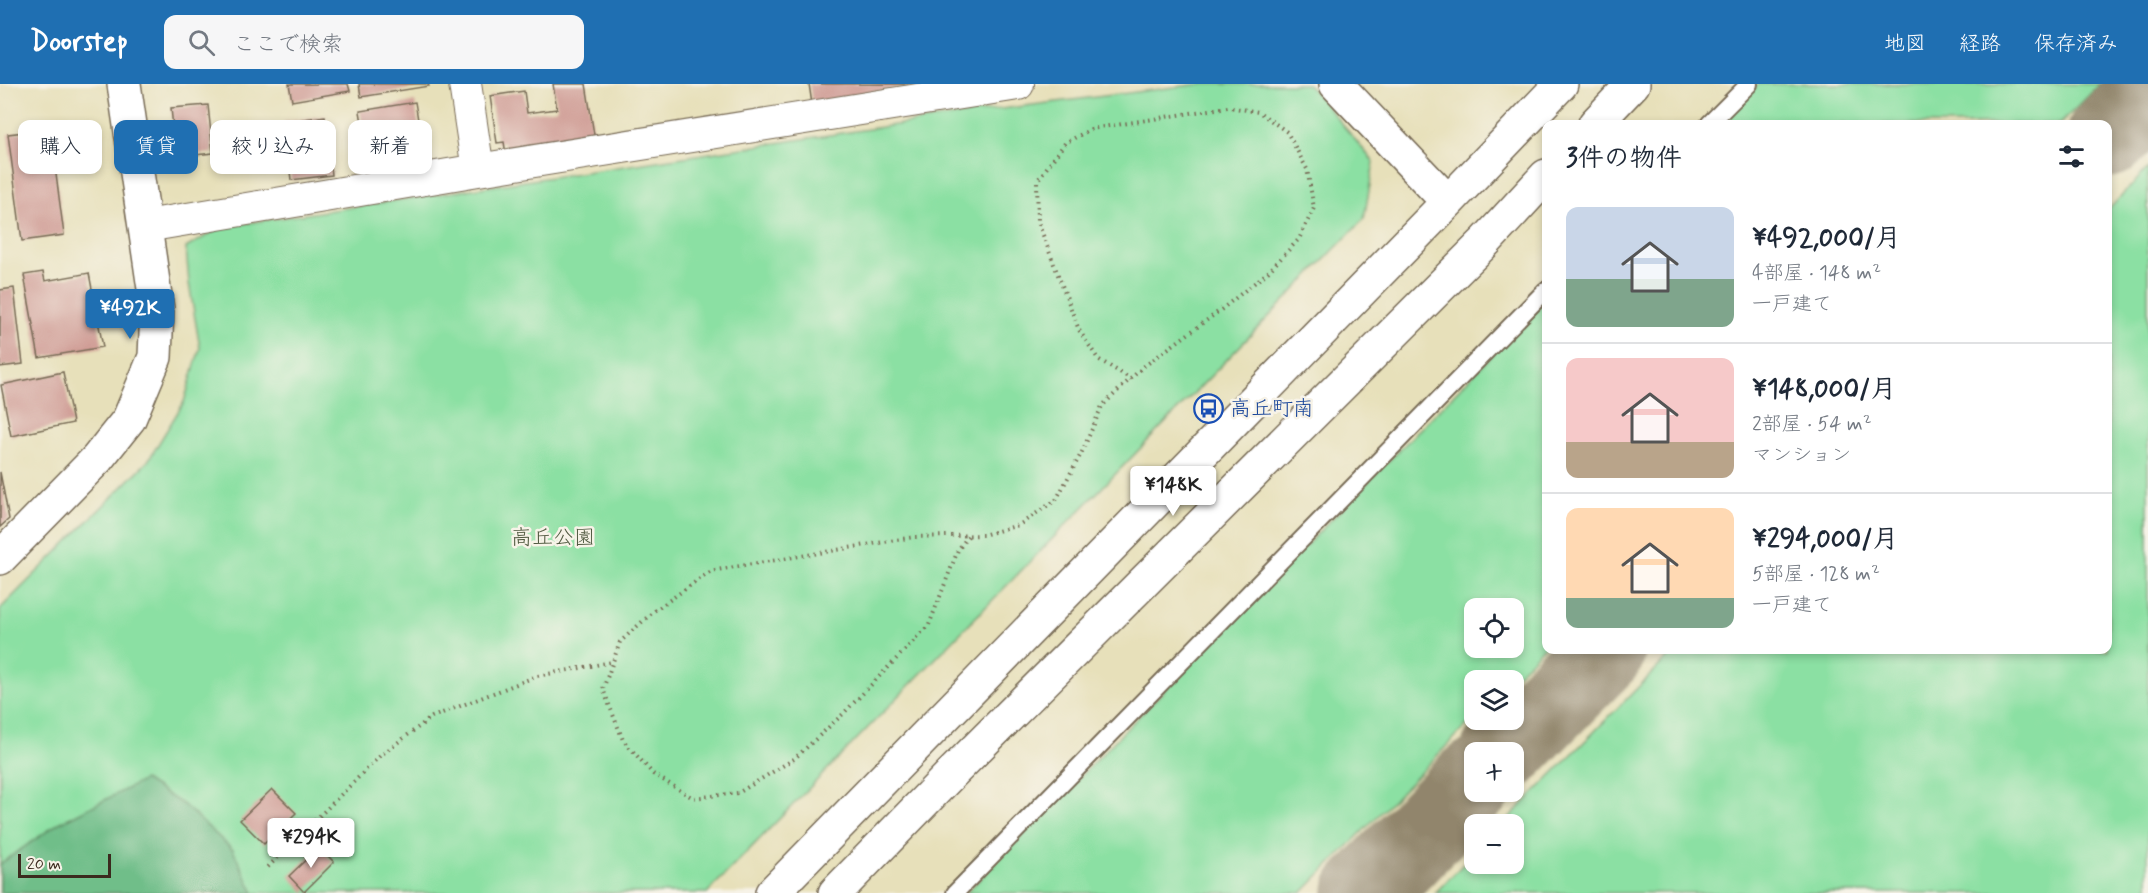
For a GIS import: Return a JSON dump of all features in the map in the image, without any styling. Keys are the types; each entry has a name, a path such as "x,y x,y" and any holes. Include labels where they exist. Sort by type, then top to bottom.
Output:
{"street":[{"path":"0,558 97,459 129,419 155,357 157,309 124,84"},
{"path":"465,84 478,170"},
{"path":"146,226 478,170 1018,84"},
{"path":"1336,84 1448,202"},
{"path":"772,893 1561,84"},
{"path":"1599,120 1633,84"},
{"path":"835,893 953,772 1486,241 1542,181"}],"lane":[{"path":"1713,120 1749,84"},
{"path":"955,893 1542,294"}],"path":[{"path":"968,536 958,550 929,624 843,714 794,759 738,793 693,798 653,774 622,740 603,689 620,642 654,611 711,571 914,537 968,536 983,536 1019,525 1056,500 1082,452 1102,406 1143,368 1268,272 1299,239 1314,208 1307,169 1287,132 1259,112 1228,107 1091,129 1065,143 1037,181 1038,222 1079,330 1098,359 1131,379"},
{"path":"268,867 381,755 432,717 537,676 613,662"}],"green space":[{"name":"高丘公園","path":"1200,84 1308,84 1374,162 1364,219 707,893 0,893 0,609 148,461 184,402 200,348 189,283 186,248 221,227 1001,109"},
{"path":"1758,84 2100,84 2064,120 1722,120"},
{"path":"2148,168 2148,893 1435,893 1464,863 1464,874 1524,874 1524,814 1513,814 1671,654 2112,654 2112,206"},
{"path":"1542,304 1542,649 1522,670 1464,670 1464,728 1302,893 966,893"},
{"path":"144,780 184,805 233,850 254,893 0,893 0,864 59,823"}],"building":[{"path":"289,84 348,84 350,91 292,101"},
{"path":"359,84 428,84 429,86 361,97"},
{"path":"553,84 586,84 595,141 506,154 504,142 497,143 490,96 524,91 527,113 557,109"},
{"path":"809,84 920,84 812,104"},
{"path":"415,102 418,120 362,120 360,111"},
{"path":"208,105 210,153 198,155 198,120 172,120 171,108"},
{"path":"325,116 325,120 298,120"},
{"path":"18,133 18,174 56,174 64,235 22,241 8,134"},
{"path":"290,174 332,174 332,175 291,180"},
{"path":"43,272 45,281 89,273 103,347 39,358 24,275"},
{"path":"14,288 23,364 0,367 0,290"},
{"path":"63,372 73,423 11,436 1,385"},
{"path":"0,472 9,519 0,527"},
{"path":"272,789 296,813 264,844 240,820"},
{"path":"319,847 334,862 304,892 289,876"}],"taxiway":[{"path":"2112,132 2148,95"},
{"path":"1513,742 1600,654"},
{"path":"1365,893 1464,791"}],"place":[{"name":"高丘町南","path":"1209,408"}]}
